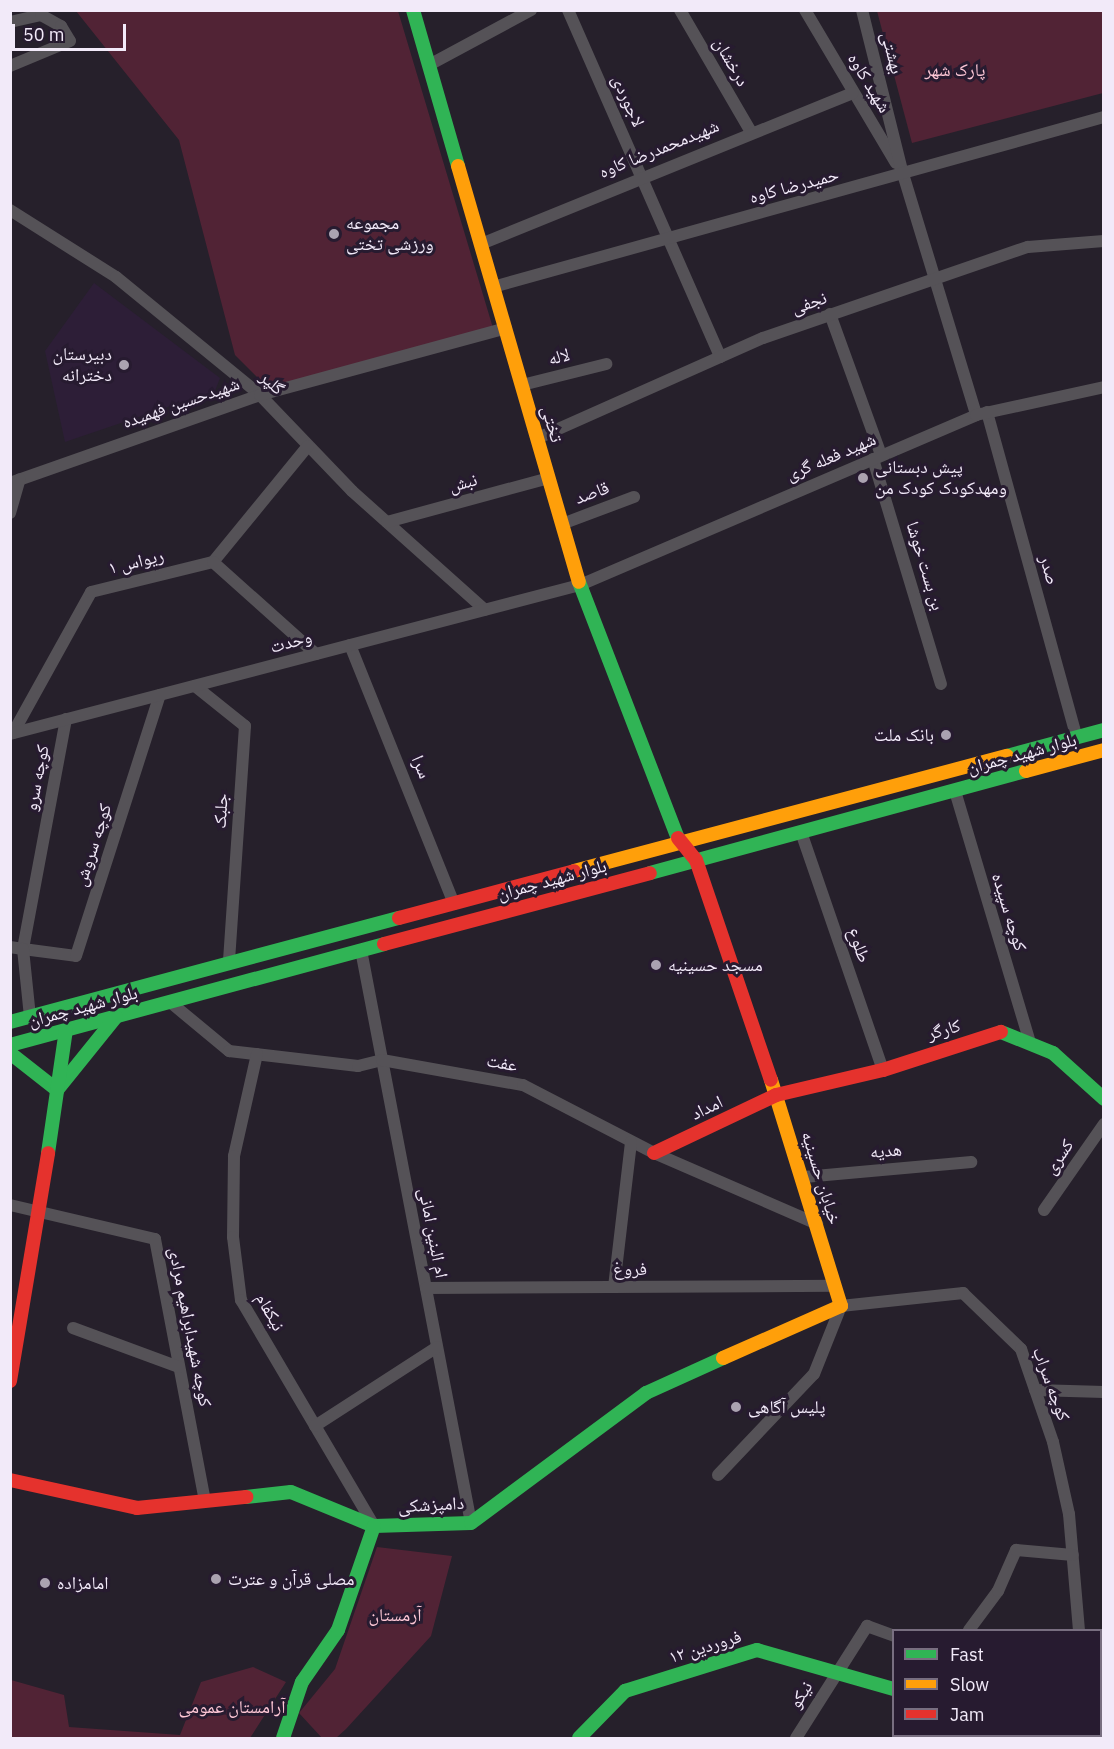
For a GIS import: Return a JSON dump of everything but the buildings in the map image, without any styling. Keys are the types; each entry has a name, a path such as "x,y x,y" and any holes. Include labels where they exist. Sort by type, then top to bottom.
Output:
{"main road":[{"name":"تختی","path":"413,10 580,585 679,841"},
{"name":"بلوار شهید چمران","path":"10,1022 454,904 679,841 1104,730"},
{"name":"بلوار شهید چمران","path":"10,1045 1104,750"},
{"path":"679,841 696,860"},
{"name":"خیابان حسینیه","path":"696,860 804,1177 841,1306"},
{"path":"357,928 361,950"},
{"path":"57,1090 116,1017"},
{"path":"10,1381 40,1213 66,1030"},
{"name":"کارگر","path":"776,1095 883,1070 1002,1032 1053,1053 1104,1100"},
{"path":"10,1053 43,1074 57,1090"},
{"name":"امداد","path":"654,1153 776,1095"},
{"name":"دامپزشکی","path":"10,1480 137,1508 291,1492 374,1526 471,1523 646,1393 841,1306"},
{"path":"283,1738 302,1682 338,1629 374,1526"},
{"name":"۱۲ فروردین","path":"579,1738 625,1691 757,1650 838,1671 892,1688"}],"street":[{"path":"429,65 531,10"},
{"name":"لاجوردی","path":"568,10 670,238 720,357"},
{"name":"درخشان","path":"680,10 751,132"},
{"name":"شهید کاوه","path":"805,10 903,174"},
{"name":"بهشتی","path":"862,10 903,174"},
{"path":"10,22 40,15 61,26 70,41 10,66"},
{"name":"شهیدمحمدرضا کاوه","path":"481,244 641,174 853,93"},
{"name":"حمیدرضا کاوه","path":"493,287 1104,117"},
{"name":"صدر","path":"903,174 981,413 1076,736"},
{"name":"گلپر","path":"10,210 116,277 260,395 308,446 387,522 485,610"},
{"name":"نجفی","path":"538,438 720,357 830,314 1028,247 1104,241"},
{"name":"بن بست خوشا","path":"830,314 877,457 941,684"},
{"name":"شهیدحسین فهمیده","path":"15,481 260,395 506,328"},
{"name":"لاله","path":"522,385 606,364"},
{"name":"شهید فعله گری","path":"580,585 981,413 1104,387"},
{"path":"308,446 213,562 316,654"},
{"name":"نبش","path":"387,522 549,478"},
{"path":"10,513 15,481"},
{"name":"قاصد","path":"562,524 634,497"},
{"name":"ریواس ۱","path":"12,734 91,592 213,562"},
{"name":"وحدت","path":"12,734 580,585"},
{"name":"سرا","path":"350,645 454,904"},
{"name":"جلبک","path":"195,686 245,726 229,963"},
{"name":"کوچه سروش","path":"17,948 76,956 160,695"},
{"name":"کوچه سرو","path":"30,1017 17,948 66,720"},
{"name":"کوچه سپیده","path":"955,791 1030,1043"},
{"name":"طلوع","path":"801,832 883,1070"},
{"name":"ام البنین امانی","path":"361,950 471,1523"},
{"name":"عفت","path":"170,1002 229,1050 358,1066 382,1060 523,1086 654,1153 817,1224"},
{"name":"نیکفام","path":"257,1054 234,1156 233,1238 241,1300 374,1526"},
{"name":"کسری","path":"1044,1210 1104,1124"},
{"path":"614,1287 631,1142"},
{"name":"هدیه","path":"804,1177 971,1162"},
{"path":"10,1205 40,1213"},
{"name":"کوچه شهیدابراهیم مرادی","path":"40,1213 155,1239 205,1501"},
{"name":"فروغ","path":"426,1288 835,1286"},
{"name":"کوچه سراب","path":"841,1306 963,1293 1021,1349 1053,1442 1073,1556 1079,1629"},
{"path":"718,1475 814,1374 841,1306"},
{"path":"73,1328 179,1367"},
{"path":"315,1426 437,1347"},
{"path":"1035,1390 1104,1392"},
{"path":"970,1629 998,1591 1016,1550 1073,1556"},
{"name":"نیکو","path":"796,1738 867,1626 892,1635"}],"shaded area":[{"name":"دبیرستان دخترانه","path":"94,283 220,378 215,391 65,442 45,351"}],"green space":[{"name":"مجموعه ورزشی تختی","path":"76,11 398,11 493,328 274,394 235,355 179,140"},
{"name":"پارک شهر","path":"877,11 1103,11 1103,93 912,143"},
{"name":"آرمستان","path":"377,1547 452,1556 431,1636 346,1729 336,1738 322,1738 299,1713 335,1669"},
{"name":"آرامستان عمومی","path":"253,1667 286,1682 250,1738 11,1738 11,1680 64,1695 69,1727 180,1735 201,1682"}],"traffic: fast":[{"path":"413,10 458,166"},
{"path":"579,582 678,838"},
{"path":"1007,756 1104,730"},
{"path":"650,873 1026,771"},
{"path":"10,1022 399,918"},
{"path":"10,1045 384,944"},
{"path":"10,1053 57,1090 116,1017"},
{"path":"48,1153 66,1030"},
{"path":"1001,1032 1053,1053 1104,1099"},
{"path":"246,1497 291,1492 374,1526 471,1523 646,1393 723,1358"},
{"path":"283,1738 302,1682 338,1630 374,1526"},
{"path":"579,1738 625,1691 757,1650 892,1688"}],"traffic: slow":[{"path":"458,166 579,582"},
{"path":"1026,771 1104,750"},
{"path":"574,871 1007,756"},
{"path":"723,1358 841,1306 771,1080"},
{"path":"1049,1737 1054,1738"}],"traffic: jam":[{"path":"678,838 696,860 771,1080"},
{"path":"399,918 574,871"},
{"path":"384,944 650,873"},
{"path":"654,1153 776,1095 883,1070 1001,1032"},
{"path":"10,1381 48,1153"},
{"path":"10,1480 137,1508 246,1497"}],"place":[{"name":"مجموعه ورزشی تختی","path":"334,234"},
{"name":"دبیرستان دخترانه","path":"124,365"},
{"name":"پیش دبستانی ومهدکودک کودک من","path":"863,478"},
{"name":"بانک ملت","path":"946,735"},
{"name":"مسجد حسینیه","path":"656,965"},
{"name":"پلیس آگاهی","path":"736,1407"},
{"name":"مصلی قرآن و عترت","path":"216,1579"},
{"name":"امامزاده","path":"45,1583"}]}
